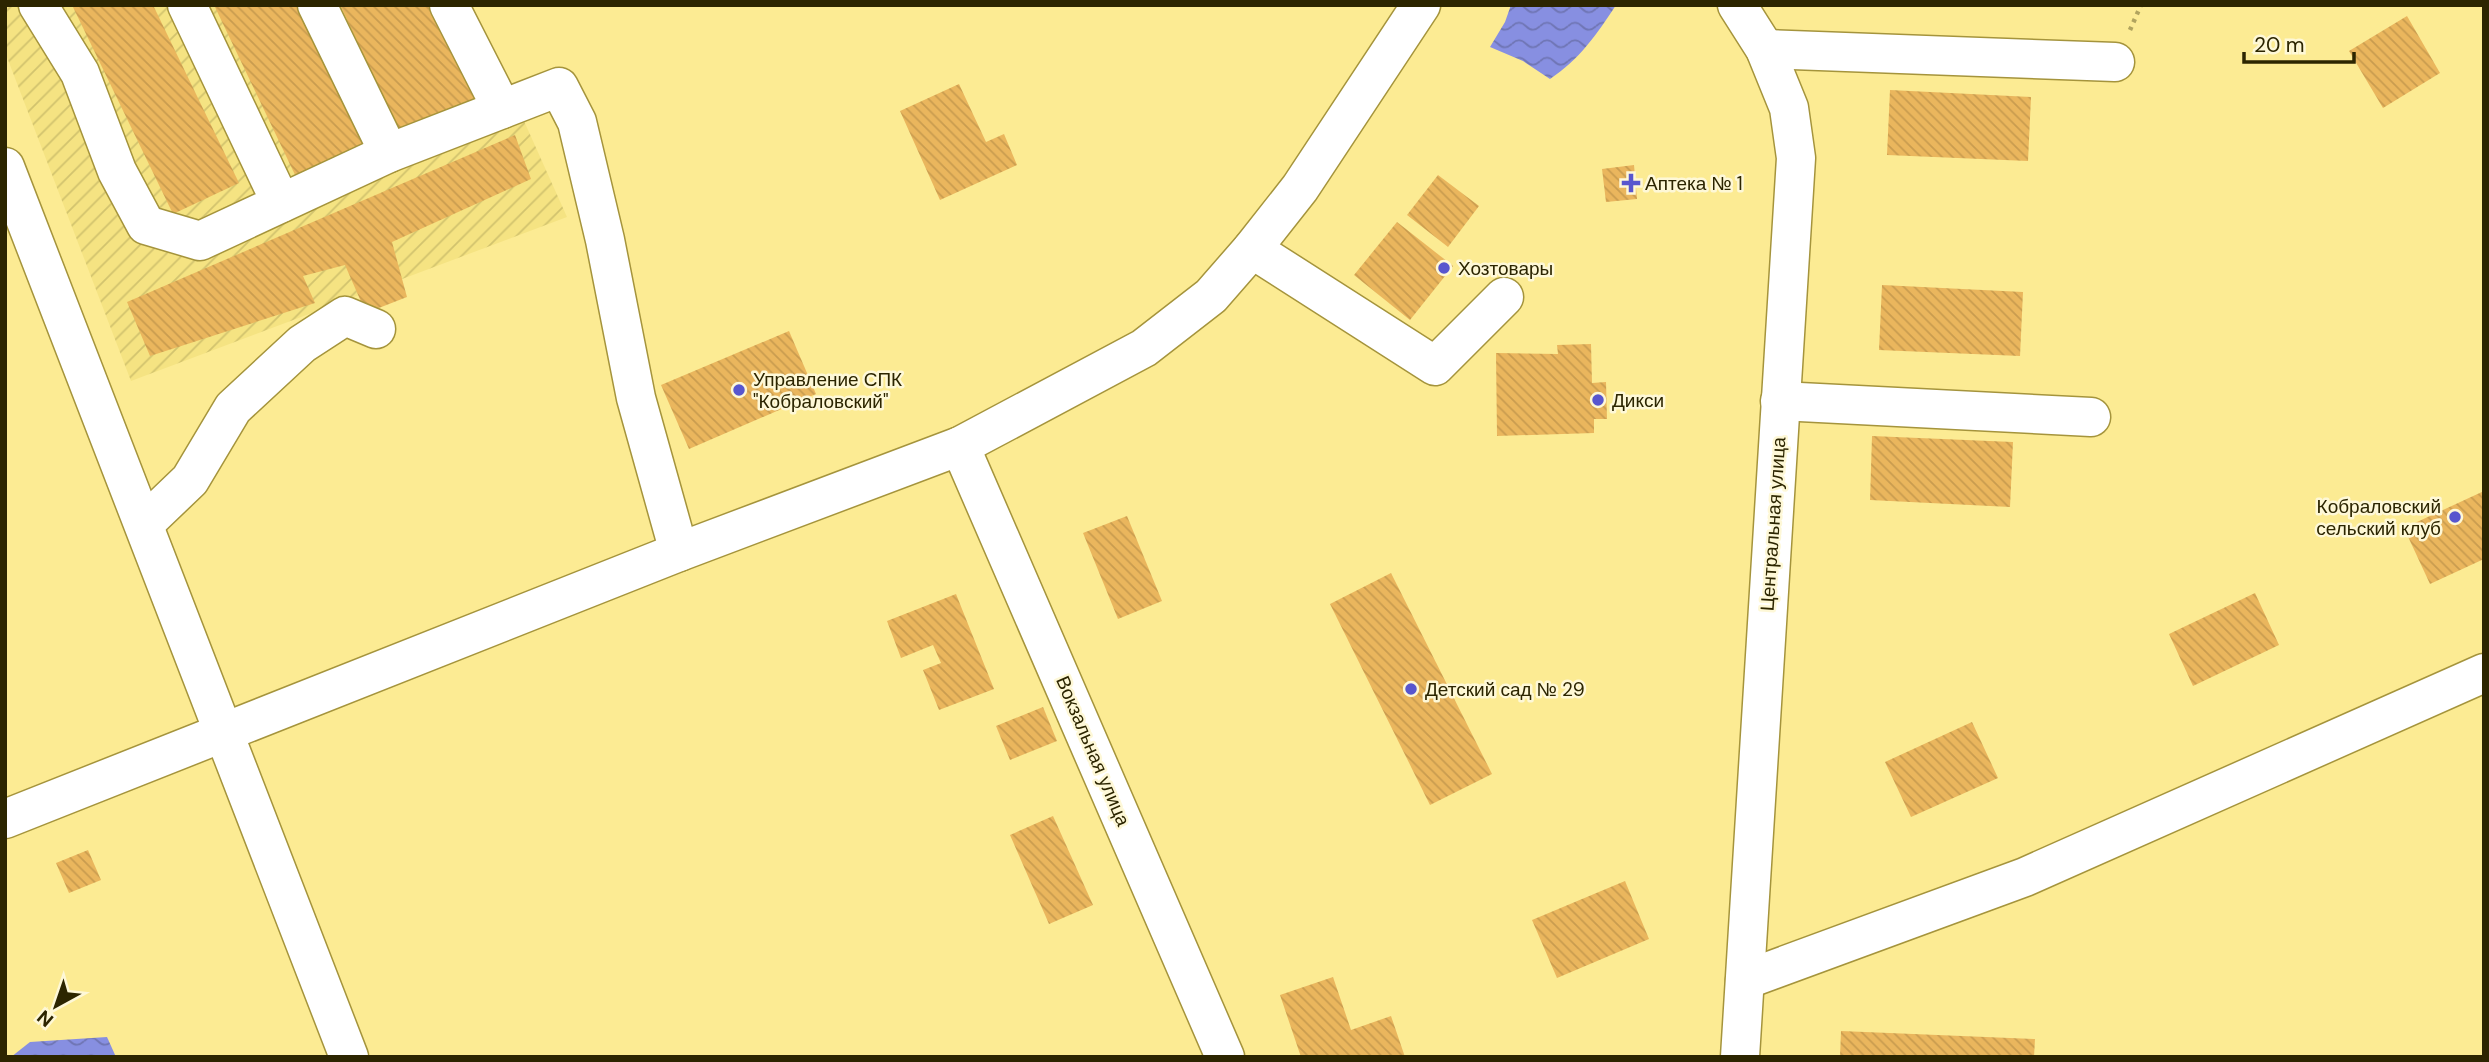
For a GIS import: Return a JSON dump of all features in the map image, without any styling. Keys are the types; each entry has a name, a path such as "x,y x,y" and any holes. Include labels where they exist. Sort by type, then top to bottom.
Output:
{"street":[{"path":"38,5 80,73 117,172 146,225 201,241 389,153 559,87 577,122 605,240 636,398 679,552"},
{"path":"187,5 281,203"},
{"path":"317,5 389,153"},
{"path":"449,5 502,109"},
{"path":"5,819 679,552 960,446 1144,348 1211,296 1252,249 1300,188 1421,5"},
{"name":"Центральная улица","path":"1737,5 1765,49 1789,108 1796,158 1740,1057"},
{"path":"1765,49 2115,62"},
{"path":"5,167 349,1057"},
{"path":"1252,249 1435,366 1504,297"},
{"path":"144,524 190,480 233,408 302,344 345,316 376,329"},
{"path":"1780,401 2091,417"},
{"name":"Вокзальная улица","path":"960,446 1225,1057"},
{"path":"1745,980 2025,877 2484,673"}],"shaded area":[{"path":"5,5 472,5 567,217 131,381 5,52"}],"water":[{"path":"1511,5 1616,5 1579,55 1550,79 1523,61 1490,47 1505,22"},
{"path":"107,1037 116,1057 11,1057 30,1042"}],"building":[{"path":"72,5 153,5 239,183 173,214"},
{"path":"214,5 298,5 365,150 297,179"},
{"path":"340,5 431,5 477,102 402,137"},
{"path":"2407,16 2440,73 2383,108 2349,51"},
{"path":"959,84 986,142 1004,134 1017,165 940,200 900,111"},
{"path":"1890,90 2031,97 2028,161 1887,155"},
{"path":"515,135 531,179 392,242 407,297 366,313 345,265 303,276 315,303 150,356 127,302"},
{"path":"1634,165 1637,199 1606,202 1602,169"},
{"path":"1438,175 1479,206 1448,247 1407,215"},
{"path":"1397,222 1453,266 1410,320 1354,275"},
{"path":"1882,285 2023,292 2020,356 1879,350"},
{"name":"Управление СПК \"Кобраловский\"","path":"789,331 816,394 689,449 661,385"},
{"path":"1591,344 1592,383 1606,382 1607,419 1594,419 1594,433 1497,436 1496,353 1558,354 1557,345"},
{"path":"1872,436 2013,442 2010,507 1870,500"},
{"path":"2484,491 2484,559 2430,584 2404,528"},
{"path":"1127,516 1162,601 1118,619 1083,533"},
{"name":"Детский сад № 29","path":"1391,573 1492,774 1430,805 1330,604"},
{"path":"2255,593 2279,645 2193,686 2169,634"},
{"path":"956,594 994,689 939,710 923,670 941,663 933,645 901,658 887,621"},
{"path":"1043,707 1057,741 1010,760 996,726"},
{"path":"1972,722 1998,778 1911,817 1885,762"},
{"path":"1053,816 1093,905 1049,924 1010,835"},
{"path":"88,850 101,880 69,893 56,863"},
{"path":"1625,881 1649,939 1557,978 1532,920"},
{"path":"1333,977 1351,1030 1391,1016 1405,1057 1301,1057 1280,995"},
{"path":"1841,1031 2035,1039 2034,1057 1840,1057"}],"place":[{"name":"Аптека № 1","path":"1631,183"},
{"name":"Хозтовары","path":"1444,268"},
{"name":"Управление СПК \"Кобраловский\"","path":"739,390"},
{"name":"Дикси","path":"1598,400"},
{"name":"Кобраловский сельский клуб","path":"2455,517"},
{"name":"Детский сад № 29","path":"1411,689"}]}
